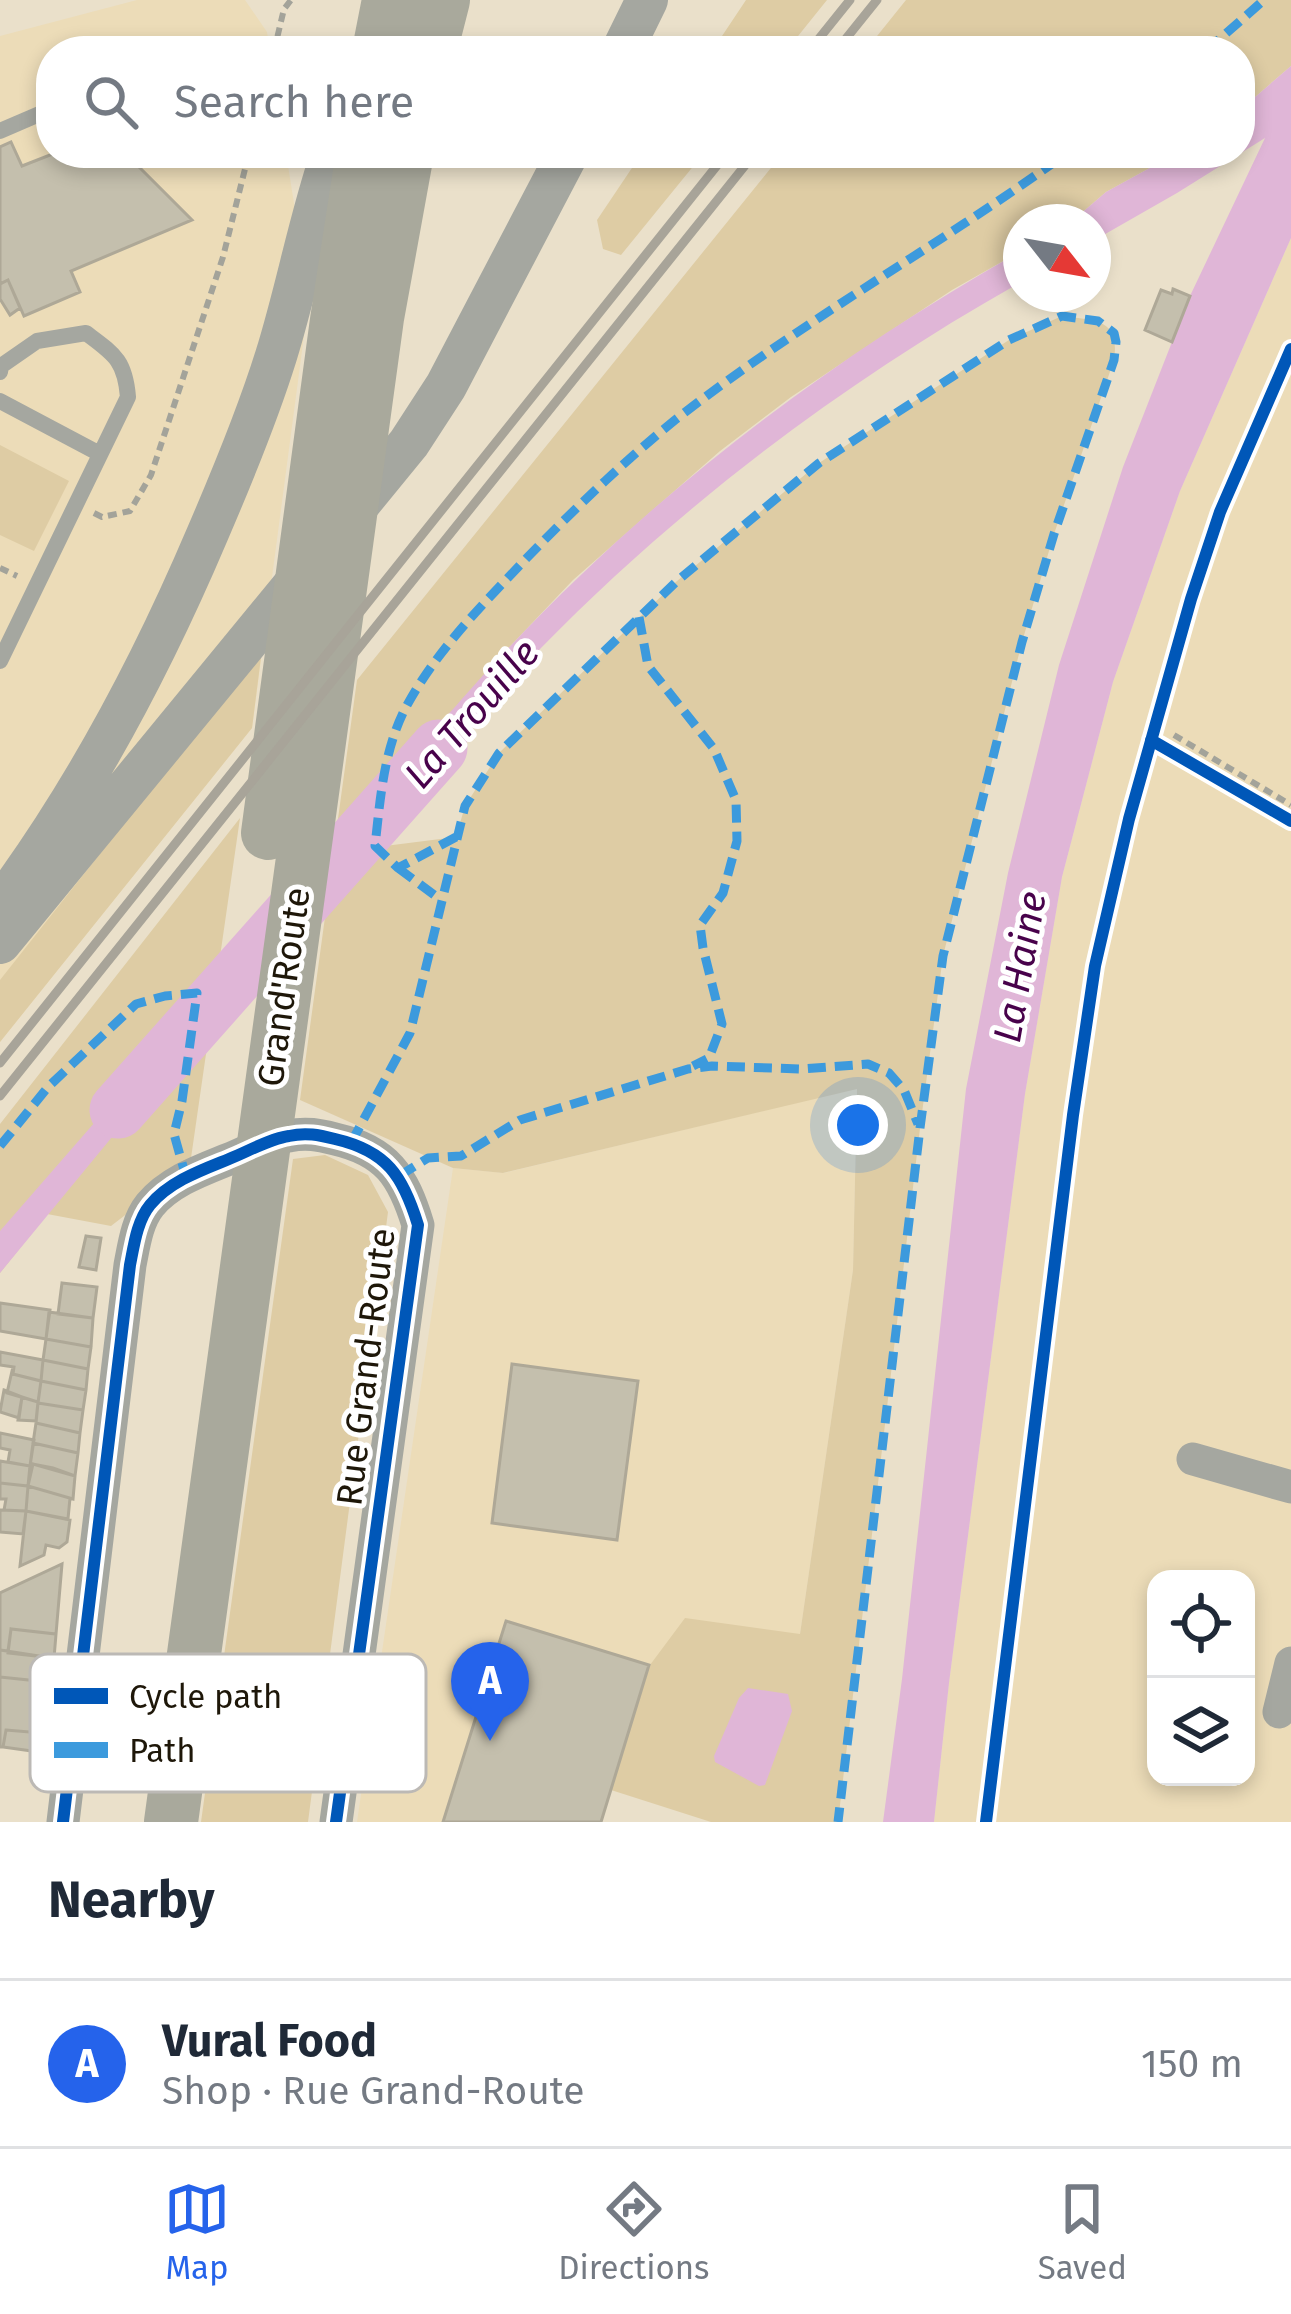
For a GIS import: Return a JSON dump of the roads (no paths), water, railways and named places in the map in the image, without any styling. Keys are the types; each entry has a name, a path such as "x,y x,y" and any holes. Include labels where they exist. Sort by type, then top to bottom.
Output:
{"main road":[{"path":"382,36 388,0"},
{"path":"434,36 443,0"},
{"name":"Grand'Route","path":"188,1654 225,1290 357,319 362,168"},
{"name":"Grand'Route","path":"357,319 402,168"},
{"name":"Grand'Route","path":"163,1654 225,1290"},
{"name":"Grand'Route","path":"134,1822 139,1792"},
{"name":"Grand'Route","path":"171,1822 174,1792"}],"street":[{"path":"629,36 647,0"},
{"path":"0,905 66,810 112,730 194,565 236,469 276,355 327,168"},
{"path":"0,944 409,443 446,386 560,168"},
{"name":"Rue Grand-Route","path":"83,1654 137,1231 149,1206 185,1177 285,1136 309,1133 378,1155 398,1176 418,1226 359,1654"},
{"path":"1193,1459 1291,1487"},
{"path":"1279,1712 1291,1663"},
{"name":"Rue Grand-Route","path":"63,1822 67,1792"},
{"name":"Rue Grand-Route","path":"336,1822 340,1792"}],"lane":[{"path":"0,131 36,115"},
{"path":"0,372 1,366 37,341 86,333 115,355 126,371 128,398 0,661"},
{"path":"986,1822 1095,966 1129,820 1191,599 1220,512 1291,349"},
{"path":"0,400 100,454"}],"water":[{"name":"La Haine","path":"1291,66 1291,238 1180,491 1113,682 1062,877 1025,1094 934,1822 883,1822 966,1089 1008,873 1059,665 1123,467 1190,296 1251,168 1255,168 1265,138 1255,144 1255,97"},
{"path":"1150,168 1217,168 1111,231 1111,204 1092,204"},
{"path":"1003,262 1003,293 892,361 768,448 595,595 520,670 384,828 388,788 394,776 523,633 587,570 722,452 943,297"},
{"path":"170,1036 168,1082 131,1114 0,1273 0,1231"},
{"path":"748,1688 788,1694 792,1711 765,1785 759,1786 715,1762 714,1756"}],"waterway":[{"name":"La Trouille","path":"118,1110 439,748"}],"railway":[{"path":"821,36 850,0"},
{"path":"848,36 877,0"},
{"path":"0,1063 715,168"},
{"path":"0,1096 743,168"}],"place":[{"name":"Vural Food","path":"490,1741"}]}
